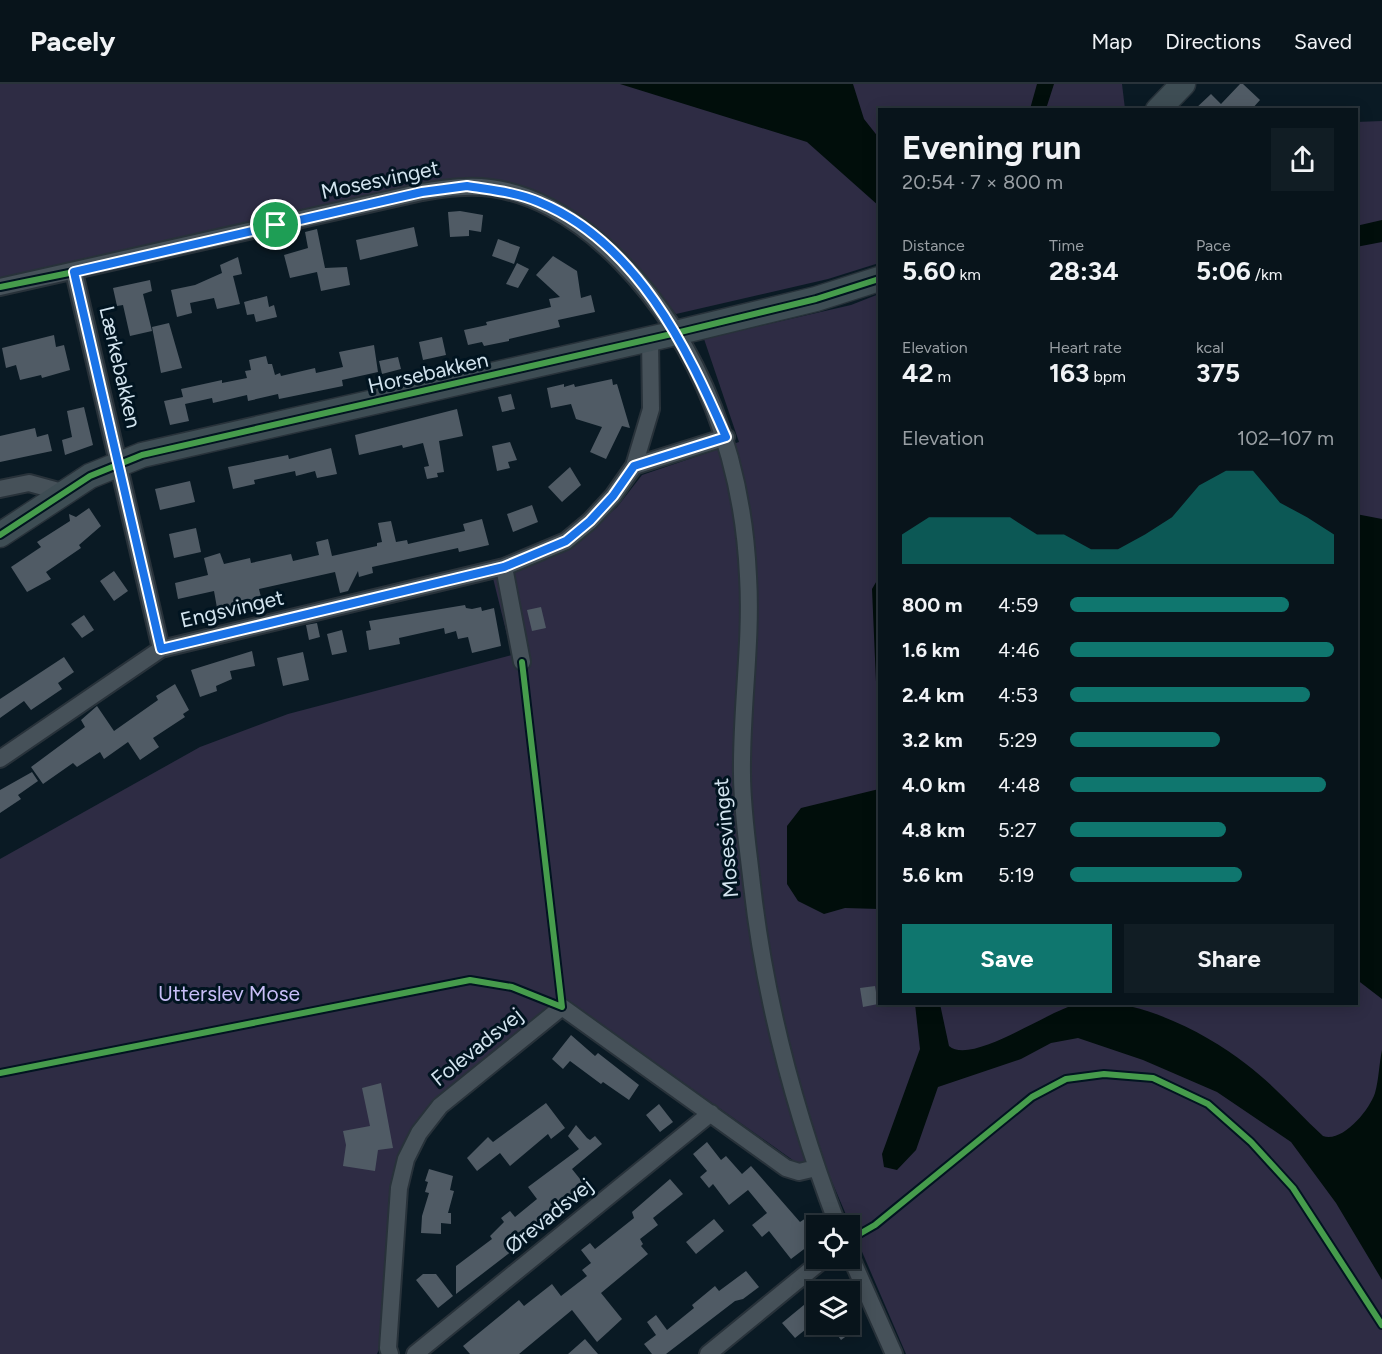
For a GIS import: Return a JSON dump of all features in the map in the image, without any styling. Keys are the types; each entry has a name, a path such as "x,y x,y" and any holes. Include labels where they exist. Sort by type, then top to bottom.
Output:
{"street":[{"path":"1160,108 1183,84"},
{"name":"Mosesvinget","path":"0,287 422,192 467,186 504,191 538,201 575,220 635,276 676,333 702,381 726,437 744,523 749,579 742,775 752,887 768,987 786,1066 816,1168 834,1215"},
{"name":"Lærkebakken","path":"74,272 161,649"},
{"name":"Horsebakken","path":"0,535 62,492 119,463 141,455 676,333 816,299 878,279"},
{"name":"Engsvinget","path":"0,759 161,649 504,567 566,541 590,521 613,496 634,466 651,409 650,339"},
{"path":"634,466 726,437"},
{"path":"0,489 29,483 62,492"},
{"path":"504,567 522,662"},
{"name":"Folevadsvej","path":"390,1354 387,1348 399,1188 406,1159 419,1133 440,1106 562,1007 786,1168 799,1172 816,1168"},
{"name":"Ørevadsvej","path":"415,1354 711,1113"},
{"path":"708,1354 812,1269"},
{"path":"856,1269 894,1354"}],"green space":[{"path":"0,84 1122,84 1125,108 878,108 878,263 828,279 676,314 636,266 595,228 554,201 487,181 439,180 0,281"},
{"name":"Utterslev Mose","path":"1382,121 1382,1354 906,1354 860,1247 860,1215 846,1215 829,1175 794,1161 568,1001 431,1107 400,1161 389,1196 380,1347 377,1354 0,1354 0,859 200,747 288,714 512,655 493,578 549,558 586,534 617,507 642,475 739,442 704,339 851,305 878,294 878,1005 1358,1005 1358,122"}],"shaded area":[{"path":"620,84 853,84 864,119 878,137 878,205 807,142"},
{"path":"1037,84 1054,84 1046,108 1030,108"},
{"path":"1382,220 1382,242 1358,247 1358,226"},
{"path":"1358,514 1382,519 1382,999 1358,981"},
{"path":"878,579 878,728 872,589"},
{"path":"878,789 878,909 845,908 824,914 798,901 787,884 787,826 801,808"},
{"path":"915,1005 940,1005 949,1046 960,1050 975,1049 993,1043 1075,1005 1121,1005 1167,1018 1189,1028 1229,1052 1266,1081 1323,1136 1330,1137 1338,1135 1354,1124 1372,1100 1382,1050 1382,1280 1336,1203 1291,1142 1217,1092 1143,1060 1078,1038 1051,1043 1021,1059 938,1087 916,1150 897,1170 884,1167 882,1154 920,1049"}],"building":[{"path":"1240,84 1243,84 1260,100 1253,108 1196,108 1211,94 1221,104"},
{"path":"460,211 483,215 481,232 469,230 469,236 450,237 448,212"},
{"path":"414,227 418,246 360,260 356,240"},
{"path":"317,229 325,268 347,267 350,285 321,291 317,272 290,278 284,255 308,248 305,232"},
{"path":"498,239 520,247 514,264 492,256"},
{"path":"553,256 577,271 581,298 591,295 595,312 558,320 560,327 509,339 509,341 484,346 482,342 468,345 464,330 487,325 486,322 551,307 549,299 560,297 536,275"},
{"path":"238,257 242,274 233,276 240,304 217,309 214,298 190,303 192,313 177,317 171,290 195,285 222,273 220,265"},
{"path":"517,263 529,269 518,288 506,284"},
{"path":"150,280 152,291 143,294 152,331 130,336 123,305 117,306 113,288"},
{"path":"267,296 269,307 274,305 277,317 256,322 254,314 247,315 244,302"},
{"path":"169,323 182,368 161,373 152,327"},
{"path":"54,335 56,347 64,345 70,370 42,378 41,375 20,380 16,365 6,368 2,348"},
{"path":"442,337 446,355 423,360 419,342"},
{"path":"374,345 378,372 342,380 343,386 279,399 278,394 248,401 247,395 213,403 212,398 185,404 189,421 170,425 164,401 183,397 181,389 222,380 222,383 247,378 245,371 251,370 249,360 266,356 268,364 272,364 275,375 280,373 281,376 315,368 316,373 343,367 339,352"},
{"path":"398,357 401,369 382,374 379,361"},
{"path":"612,379 613,385 617,384 630,428 622,426 606,459 590,452 602,427 576,419 571,404 551,408 547,388 564,384 564,387 574,384 575,387"},
{"path":"511,394 515,409 502,412 498,397"},
{"path":"84,407 93,445 65,455 62,440 72,437 67,411"},
{"path":"457,409 463,436 439,441 444,472 437,473 438,477 427,479 424,467 429,466 423,443 403,448 402,445 359,455 355,435"},
{"path":"35,428 37,437 48,434 52,451 0,462 0,436"},
{"path":"510,442 517,460 508,462 510,468 497,471 492,446"},
{"path":"331,448 337,474 317,478 315,471 296,476 295,471 254,480 255,484 233,489 228,467 288,455 289,459"},
{"path":"570,467 581,485 562,502 548,487"},
{"path":"190,481 195,502 160,510 155,489"},
{"path":"532,505 538,522 513,532 507,514"},
{"path":"89,508 101,526 79,545 81,548 46,572 51,579 27,592 11,567 41,547 37,542 70,521 69,514 76,517"},
{"path":"482,519 489,545 459,552 458,548 372,567 373,573 359,577 358,571 348,591 340,593 335,572 259,589 262,601 227,609 226,607 217,608 214,591 178,599 175,583 208,575 204,558 220,553 224,564 250,558 251,563 291,554 293,561 319,555 316,542 328,539 332,556 377,546 377,543 382,542 378,523 391,521 396,542 407,540 408,544 465,531 463,524"},
{"path":"196,528 201,552 174,558 169,534"},
{"path":"114,571 128,591 114,601 100,581"},
{"path":"465,605 466,608 472,609 481,607 482,611 494,608 501,646 472,653 468,637 458,639 456,631 445,634 444,628 399,638 400,644 369,650 366,631 371,630 369,621"},
{"path":"541,607 546,628 532,631 527,610"},
{"path":"84,615 94,630 82,638 71,624"},
{"path":"317,623 320,637 309,640 306,625"},
{"path":"342,630 347,652 332,655 327,634"},
{"path":"252,651 255,666 230,671 232,679 216,686 217,691 200,697 191,670"},
{"path":"303,652 309,680 283,686 277,658"},
{"path":"64,657 74,672 58,683 62,689 31,710 24,701 0,718 0,699"},
{"path":"175,684 189,710 183,714 185,717 153,738 159,747 140,760 128,742 104,759 100,752 77,767 73,763 43,784 31,767 85,727 81,720 97,706 114,731 158,700 156,696"},
{"path":"32,772 38,781 18,795 21,799 0,813 0,790"},
{"path":"875,986 878,1004 863,1007 860,988"},
{"path":"571,1035 595,1056 598,1053 639,1085 629,1100 603,1082 601,1084 570,1061 563,1069 552,1059"},
{"path":"381,1083 393,1148 378,1150 375,1171 343,1166 346,1145 343,1131 370,1126 362,1088"},
{"path":"546,1103 565,1128 551,1139 548,1134 510,1166 500,1153 477,1171 467,1158 488,1137 493,1142"},
{"path":"659,1104 673,1122 660,1132 646,1115"},
{"path":"576,1125 587,1138 590,1140 595,1136 602,1144 572,1169 588,1189 540,1222 509,1248 512,1251 456,1294 456,1266 492,1239 490,1236 504,1222 501,1218 510,1211 515,1217 537,1199 528,1187 579,1149 568,1136"},
{"path":"707,1142 721,1160 726,1156 742,1174 751,1166 800,1222 806,1218 806,1248 791,1259 769,1231 762,1237 752,1225 767,1213 748,1190 729,1205 713,1184 709,1188 700,1177 707,1171 693,1154"},
{"path":"429,1169 453,1176 450,1190 454,1191 448,1213 451,1213 451,1224 441,1223 441,1234 421,1233 422,1216 429,1193 425,1192 428,1182 425,1181"},
{"path":"670,1179 683,1194 653,1218 658,1225 640,1239 643,1244 641,1246 648,1254 601,1293 622,1319 597,1342 572,1310 519,1354 470,1354 463,1346 519,1300 524,1306 552,1284 561,1296 587,1276 582,1270 591,1263 581,1250 590,1243 595,1249 634,1218 632,1212"},
{"path":"714,1219 724,1231 696,1254 686,1242"},
{"path":"746,1271 759,1287 743,1299 735,1301 666,1354 652,1354 644,1344 656,1335 647,1322 656,1315 667,1330 694,1308 692,1305 715,1286 719,1291"},
{"path":"423,1274 436,1274 453,1296 438,1308 416,1280"},
{"path":"806,1303 806,1329 795,1338 782,1323"},
{"path":"837,1335 848,1335 841,1340"},
{"path":"585,1339 598,1354 568,1354"}],"cycle path":[{"path":"0,287 74,272 119,463"},
{"path":"0,535 90,476 142,455 676,333 816,299 878,279"},
{"path":"0,1073 470,980 512,987 562,1007 522,662"},
{"path":"860,1234 875,1225 1032,1097 1066,1079 1104,1074 1153,1078 1208,1104 1251,1142 1293,1188 1382,1325"}],"route":[{"path":"467,186 504,191 538,201 575,220 608,248 635,276 676,333 702,381 726,437 634,466 613,496 590,521 566,541 504,567 161,649 74,272 276,225 422,192 467,186"}]}
